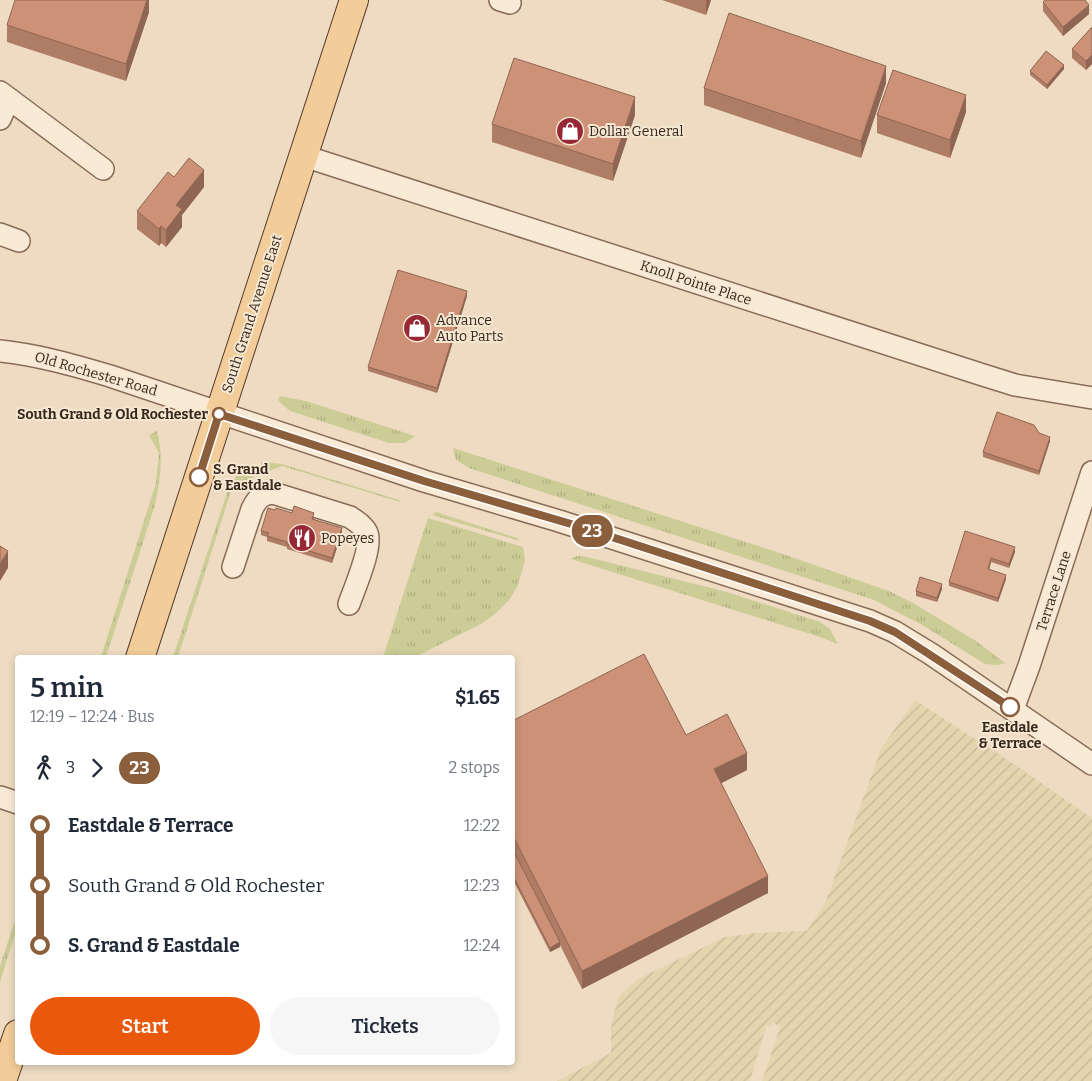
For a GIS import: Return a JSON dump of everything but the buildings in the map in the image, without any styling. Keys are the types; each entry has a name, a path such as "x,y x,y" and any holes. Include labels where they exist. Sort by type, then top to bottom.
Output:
{"main road":[{"name":"South Grand Avenue East","path":"141,655 354,0"},
{"path":"2,1081 15,1043"}],"street":[{"path":"0,119 4,96 103,169"},
{"name":"Knoll Pointe Place","path":"304,156 983,375 1015,384 1092,398"},
{"name":"Old Rochester Road","path":"0,351 64,362 110,376 424,481 568,524 870,621 895,632 1013,709 1092,764"},
{"name":"Terrace Lane","path":"1013,709 1029,666 1092,472"},
{"path":"233,567 252,509 257,500 264,494 273,493 350,517 360,524 367,534 367,548 349,604"},
{"path":"0,797 15,802"}],"shaded area":[{"path":"915,700 1092,818 1092,1081 762,1081 780,1027 774,1023 766,1027 750,1081 557,1081 611,1053 611,1028 618,997 638,979 725,937 756,933 807,931 826,901 881,749"}],"green space":[{"path":"280,396 306,401 415,436 405,443 389,443 290,411 278,400"},
{"path":"157,431 161,459 155,505 107,655 102,655 156,483 159,453 149,435"},
{"path":"453,448 780,553 889,591 913,603 976,641 1005,663 998,665 985,664 924,626 874,600 469,468 456,460"},
{"path":"261,462 282,464 399,500 400,502 282,466 261,474"},
{"path":"248,468 253,478 232,488 179,655 174,655 228,490 237,475"},
{"path":"436,512 517,538 520,541 432,515"},
{"path":"428,518 523,547 525,560 518,585 510,599 495,614 481,624 419,655 384,655"},
{"path":"577,556 727,592 820,622 830,629 838,644 571,559"},
{"path":"15,920 15,934 0,982 0,966"}],"bus line":[{"name":"23","path":"199,477 219,414 424,481 578,526 835,608 895,632 1010,707"}],"place":[{"name":"Dollar General","path":"570,131"},
{"name":"Advance Auto Parts","path":"417,328"},
{"name":"South Grand & Old Rochester","path":"219,414"},
{"name":"S. Grand & Eastdale","path":"199,477"},
{"name":"Popeyes","path":"302,538"},
{"name":"Eastdale & Terrace","path":"1010,707"}]}
